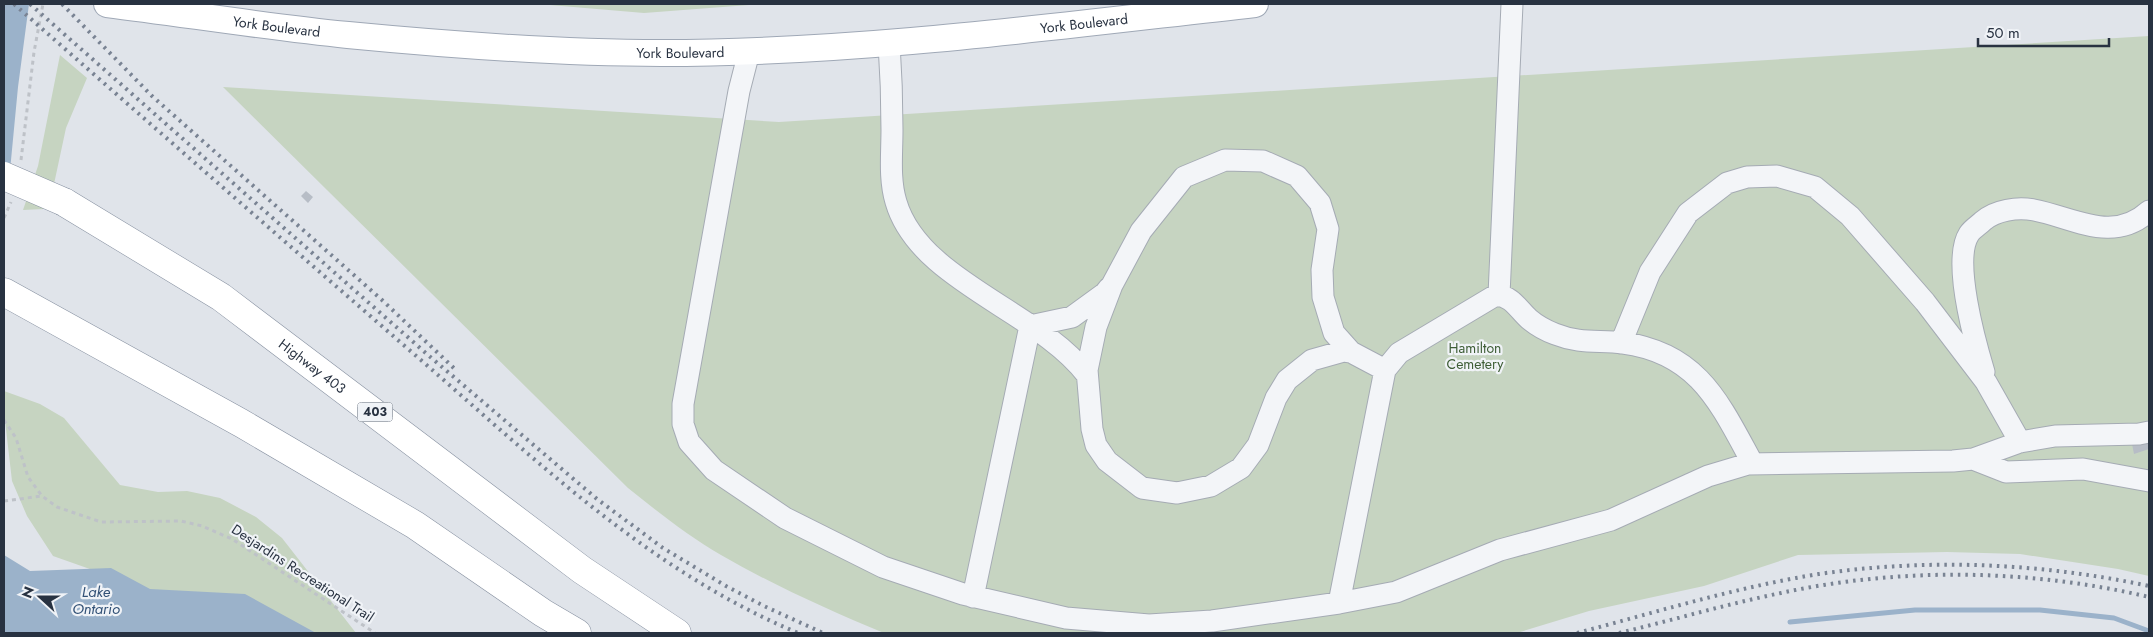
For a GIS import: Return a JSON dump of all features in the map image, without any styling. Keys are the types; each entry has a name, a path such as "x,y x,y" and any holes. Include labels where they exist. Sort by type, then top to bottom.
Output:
{"highway":[{"name":"Highway 403","path":"4,176 64,202 221,297 582,570 677,633"},
{"path":"13,296 241,423 414,525 543,613 577,633"}],"main road":[{"name":"York Boulevard","path":"107,4 346,35 509,48 658,53 749,52 889,43 1255,4"}],"lane":[{"path":"1499,295 1512,4"},
{"path":"889,43 892,86 892,182 896,203 910,233 932,258 1058,345 1087,375"},
{"path":"749,52 739,92 683,404 683,424 689,442 714,470 785,518 883,567 973,597 1066,618 1149,625 1212,621 1339,603 1396,592 1500,550 1611,520 1708,476 1753,464 1953,461 1973,459 2020,442 2055,436 2139,434 2149,432"},
{"path":"1351,352 1334,333 1324,298 1322,270 1328,229 1320,203 1297,176 1263,161 1225,160 1184,177 1140,231 1112,285 1096,327 1087,375 1092,429 1096,445 1107,461 1142,488 1177,493 1211,486 1241,468 1258,445 1276,398 1287,380 1312,360 1344,351 1351,352 1385,370"},
{"path":"1621,343 1650,272 1688,212 1727,183 1747,177 1777,176 1815,188 1850,216 1926,302 1990,390 2020,442"},
{"path":"1990,390 1972,336 1962,262 1969,234 1998,211 2032,210 2098,228 2123,226 2141,218 2149,210"},
{"path":"1030,326 1072,317 1105,293 1112,285"},
{"path":"1339,603 1385,370 1398,353 1499,295 1510,299 1530,320 1554,334 1580,342 1621,343 1664,354 1699,377 1719,402 1753,464"},
{"path":"973,597 1030,326"},
{"path":"1973,459 2006,472 2083,469 2149,481"}],"path":[{"path":"22,153 34,52 43,4"},
{"name":"Desjardins Recreational Trail","path":"4,420 16,438 28,478 42,496 57,507 101,522 181,521 202,526 232,539 375,633"},
{"path":"4,502 42,496"}],"green space":[{"path":"538,4 762,4 644,13"},
{"name":"Hamilton Cemetery","path":"2149,36 2149,576 2118,569 2020,554 1947,552 1798,555 1704,586 1589,611 1517,633 884,633 781,587 721,555 685,532 628,488 223,87 779,122"},
{"path":"60,55 87,78 66,128 51,198 44,209 23,210 38,166"},
{"path":"4,391 40,404 64,418 120,485 158,492 187,491 220,498 256,517 282,538 356,633 246,633 192,605 53,556 27,516 12,481 4,412"}],"water":[{"path":"5,4 29,4 18,87 9,181 4,187 4,8"},
{"name":"Lake Ontario","path":"4,555 30,571 111,568 150,589 245,594 316,633 4,633"}],"building":[{"path":"306,191 313,197 308,203 301,196"},
{"path":"2149,439 2149,449 2134,454 2132,444"}],"waterway":[{"path":"1790,622 1915,610 2040,610 2114,618 2149,631"}],"railway":[{"path":"14,4 554,476 646,547 694,579 745,608 798,633"},
{"path":"30,4 428,355 597,499 663,548 726,586 823,633"},
{"path":"62,4 152,96 382,300 457,371"},
{"path":"1577,633 1697,600 1788,579 1860,569 1902,566 1985,565 2067,572 2149,586"},
{"path":"1619,633 1781,593 1826,585 1919,575 2012,577 2058,581 2149,597"}]}
